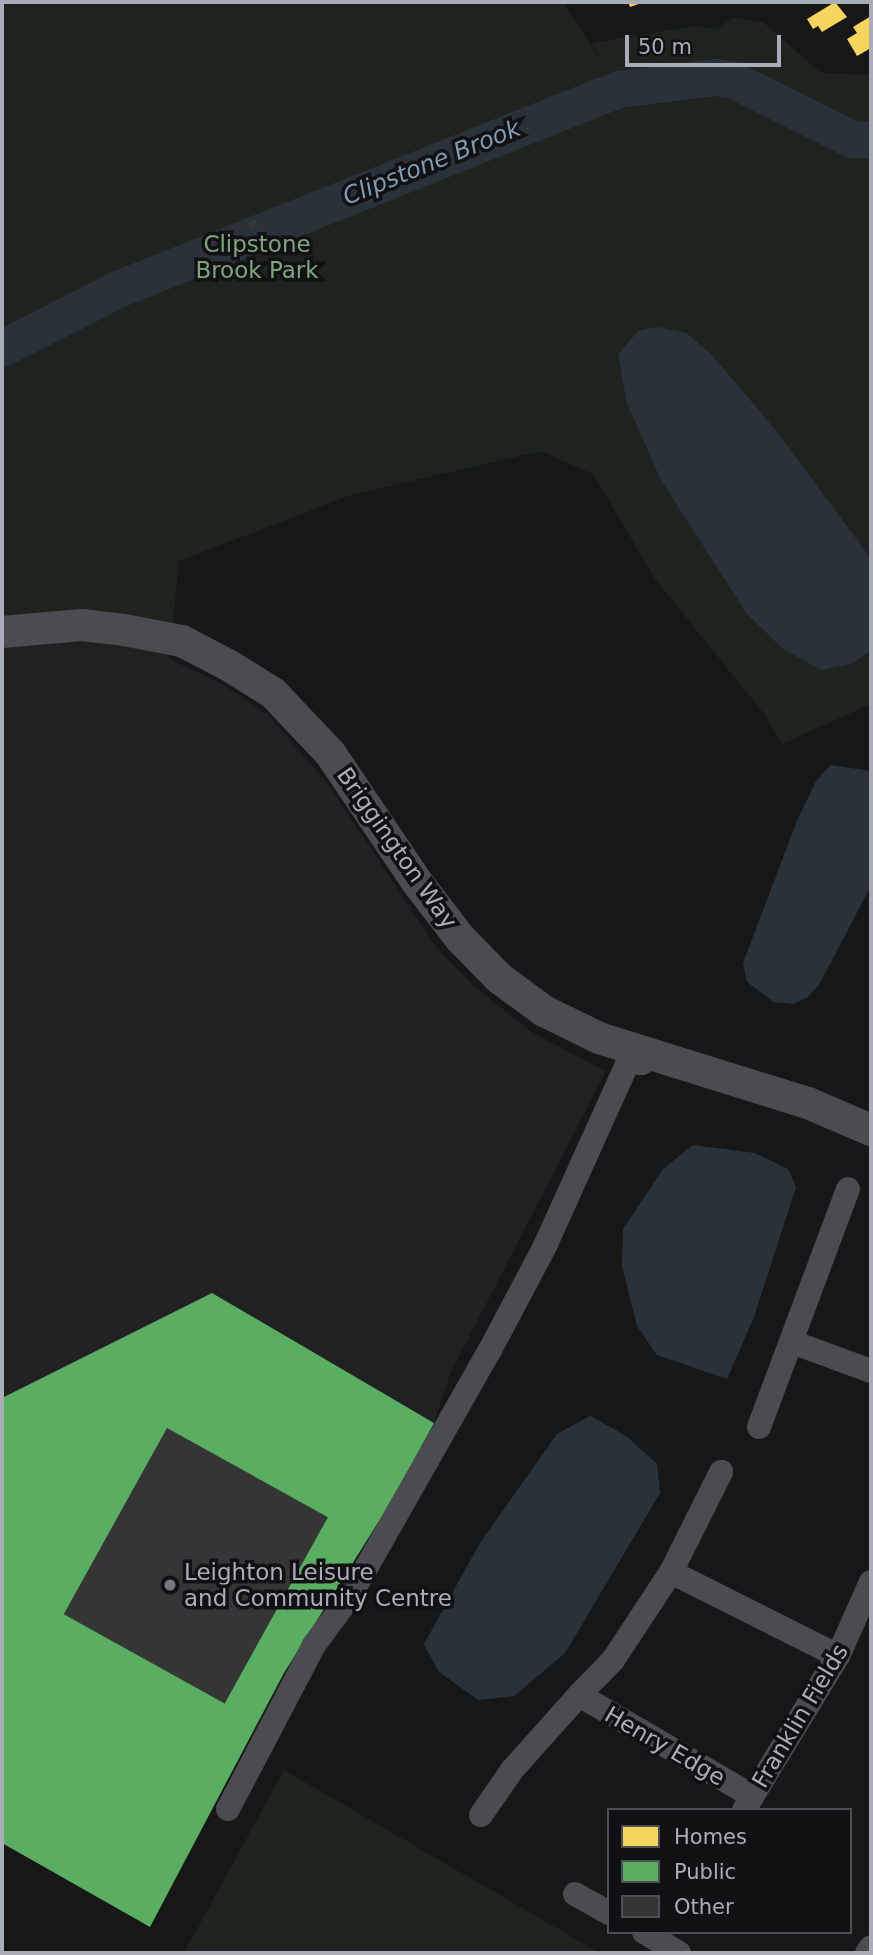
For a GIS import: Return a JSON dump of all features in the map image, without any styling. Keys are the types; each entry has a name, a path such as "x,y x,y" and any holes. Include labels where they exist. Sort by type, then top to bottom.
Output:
{"street":[{"name":"Briggington Way","path":"2,632 82,625 182,641 273,694 330,753 417,883 460,938 499,978 544,1011 598,1038 808,1103 871,1130"},
{"path":"228,1809 314,1645 349,1598 490,1350 545,1246 628,1062 642,1063 646,1054"},
{"path":"759,1427 848,1189"},
{"path":"792,1342 871,1371"},
{"name":"Henry Edge","path":"481,1815 512,1770 613,1660 671,1572 720,1472"},
{"path":"671,1572 838,1656"},
{"name":"Franklin Fields","path":"748,1803 838,1656 871,1582"},
{"name":"Henry Edge","path":"579,1695 748,1803"},
{"path":"575,1894 607,1912"},
{"path":"867,1953 871,1947"}],"shaded area":[{"path":"658,327 686,333 710,353 778,433 871,559 871,650 851,664 821,670 782,648 747,614 661,480 627,403 618,355 638,331"},
{"path":"40,641 117,647 169,659 221,683 268,715 328,784 437,948 474,986 533,1033 606,1071 450,1374 434,1423 212,1293 2,1398 2,652"},
{"path":"831,765 871,771 871,886 820,983 808,997 793,1004 774,1002 747,982 743,963 797,821 816,781"},
{"path":"693,1145 755,1153 788,1169 796,1187 754,1317 727,1379 657,1355 637,1326 622,1266 623,1229 663,1169"},
{"path":"590,1416 626,1436 657,1464 660,1493 565,1653 514,1696 478,1700 438,1671 424,1644 480,1543 557,1434"}],"green space":[{"name":"Clipstone Brook Park","path":"2,2 563,2 604,66 591,43 694,26 716,29 733,18 763,22 821,73 871,75 871,134 854,134 735,75 714,72 615,84 618,89 733,80 852,139 871,140 871,704 782,744 765,715 655,579 593,474 541,451 351,495 179,561 169,659 117,647 40,641 2,652"},
{"path":"284,1770 600,1953 184,1953"}],"building: Homes":[{"path":"628,2 644,2 630,7"},
{"path":"835,2 847,17 822,32 818,26 813,29 807,19"},
{"path":"871,16 871,48 857,56 847,39 857,33 853,27"}],"building: Public":[{"name":"Leighton Leisure and Community Centre","path":"212,1293 434,1423 394,1497 284,1673 150,1927 2,1843 2,1398"}],"building: Other":[{"path":"256,219 259,227 251,230 248,223"},
{"path":"167,1428 328,1517 225,1703 64,1614"}],"waterway":[{"name":"Clipstone Brook","path":"2,348 120,288 618,89 715,77 733,80 852,139 871,140"}],"place":[{"name":"Leighton Leisure and Community Centre","path":"170,1585"}]}
